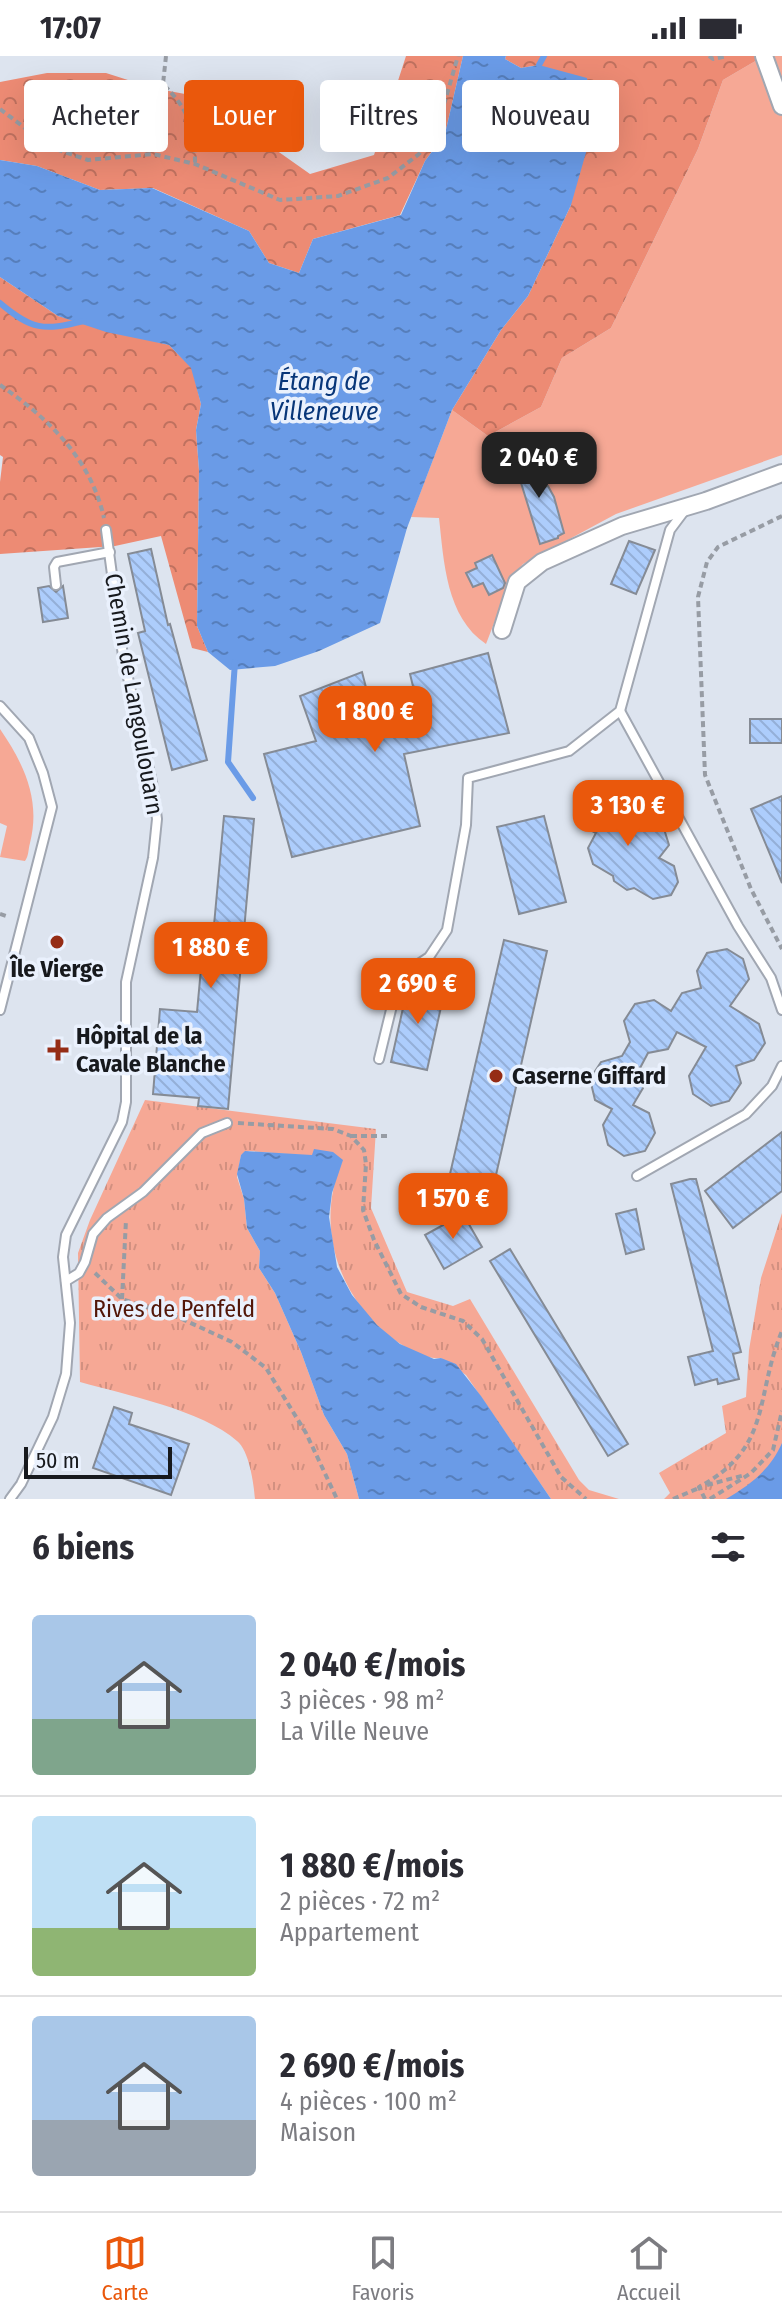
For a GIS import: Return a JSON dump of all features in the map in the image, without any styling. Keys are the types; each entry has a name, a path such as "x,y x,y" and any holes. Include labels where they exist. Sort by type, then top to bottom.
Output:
{"street":[{"path":"764,56 782,106"},
{"path":"502,630 517,582 542,562 622,526 782,473"}],"lane":[{"path":"379,1059 399,977 429,957 447,930 466,825 468,778 569,751 620,711 670,530 688,506"},
{"name":"Chemin de Langoulouarn","path":"10,1499 21,1484 53,1417 66,1374 70,1323 63,1257 66,1235 122,1122 126,1102 126,982 153,858 157,819 152,782 123,656 106,530"},
{"path":"56,585 54,567 57,562 110,552"},
{"path":"0,706 29,738 52,807 0,1010"},
{"path":"620,711 738,926 771,978 782,1010"},
{"path":"637,1176 746,1114 772,1086 782,1066"},
{"path":"66,1281 79,1273 93,1234 107,1218 160,1176 202,1133 227,1123"}],"path":[{"path":"166,56 163,84 177,98 193,126 195,164"},
{"path":"0,109 50,147 88,160 153,154 195,164 280,200 338,196 388,178 419,154 440,118 458,56"},
{"path":"709,56 713,59 727,56"},
{"path":"0,385 57,431 80,459 100,500 106,530"},
{"path":"782,516 718,547 707,562 698,597 705,775 751,889 782,949"},
{"path":"227,1123 333,1129 351,1136 387,1136"},
{"path":"351,1136 364,1150 363,1210 401,1294 421,1307 463,1321 482,1339 561,1477 586,1499"},
{"path":"122,1299 124,1206"},
{"path":"85,1262 122,1299 180,1318 232,1342 266,1368 306,1433 337,1499"},
{"path":"700,1489 724,1474 745,1451 757,1424 765,1382 782,1331"},
{"path":"700,1489 708,1499 751,1473 773,1450 782,1411"},
{"path":"673,1499 751,1473"}],"green space":[{"path":"406,56 463,56 446,130 446,80 398,80"},
{"path":"506,56 764,56 723,80 698,149 611,328 562,358 541,407 488,436 452,410 501,330 528,296 571,205 559,152 619,152 619,80 542,80 539,65 521,68 505,59"},
{"path":"764,56 782,56 782,455 616,514 523,564 511,579 486,644 462,619 455,604 449,587 439,518 411,517 452,410 488,436 541,407 562,358 611,328 698,149 723,80"},
{"path":"47,73 106,73 128,80 24,80 24,152 168,152 168,91 184,94 184,152 279,152 310,174 374,155 375,152 432,152 400,215 313,239 299,273 269,263 249,231 153,188 100,190 37,166 0,160 0,82"},
{"path":"0,277 58,316 169,345 192,368 201,404 196,430 199,470 197,626 208,652 192,648 161,536 115,546 0,554 3,457 0,455"},
{"path":"0,729 23,769 32,797 33,827 25,861 0,857 7,826 0,823"},
{"name":"Rives de Penfeld","path":"145,1100 376,1129 371,1208 407,1292 453,1306 470,1299 579,1480 589,1490 619,1499 551,1499 466,1375 441,1358 423,1356 396,1341 360,1305 346,1283 332,1236 334,1187 342,1162 313,1156 249,1151 241,1155 237,1177 244,1199 247,1228 260,1251 259,1268 275,1293 324,1415 347,1454 359,1499 255,1499 245,1452 237,1441 222,1430 184,1412 80,1382 78,1253"},
{"path":"782,1213 782,1499 664,1499 670,1493 659,1473 726,1433 722,1406 746,1397 749,1350 761,1278"}],"water":[{"name":"Étang de Villeneuve","path":"463,56 506,56 505,59 521,68 539,65 587,78 462,80 462,152 586,152 571,205 528,296 501,330 452,410 407,528 380,623 319,651 275,666 230,670 208,652 197,626 199,470 196,430 201,404 191,368 169,345 106,332 58,316 0,277 0,160 37,166 100,190 152,188 249,231 269,263 299,273 313,239 401,215 425,161 432,152 446,152 446,130"},
{"name":"Rives de Penfeld","path":"314,1149 333,1152 343,1160 332,1193 329,1217 337,1267 352,1295 377,1325 400,1344 434,1359 441,1358 456,1364 551,1499 359,1499 347,1454 324,1415 275,1293 259,1268 260,1251 247,1228 237,1174 241,1155 245,1151 312,1155"},
{"path":"782,1443 782,1499 726,1499 759,1476"}],"building":[{"path":"537,453 536,465 543,487 548,486 554,497 564,533 540,544 517,470 518,457"},
{"path":"629,541 655,550 636,594 611,584"},
{"path":"151,549 168,625 207,760 172,770 138,633 145,631 128,554"},
{"path":"492,555 505,583 503,588 489,595 483,583 473,587 466,573 477,568 475,563"},
{"path":"49,586 56,592 63,586 68,618 43,622 38,588"},
{"path":"488,653 509,733 404,754 420,826 292,857 264,754 316,741 300,696 362,672 376,726 420,715 410,674"},
{"path":"750,719 782,719 782,743 750,743"},
{"path":"604,792 618,800 622,816 634,824 650,820 664,829 669,845 659,858 674,866 678,882 671,895 653,899 634,888 627,890 614,881 613,876 593,864 588,848 596,833 583,826 580,810 588,796"},
{"path":"782,796 782,883 751,809"},
{"path":"224,816 254,819 228,1109 198,1106 199,1098 153,1094 160,1009 197,1012 203,947 212,947"},
{"path":"544,816 566,902 519,914 497,827"},
{"name":"Caserne Giffard","path":"504,940 547,951 488,1210 444,1200"},
{"path":"727,949 743,959 749,979 730,1006 759,1024 765,1043 754,1060 736,1066 741,1083 729,1101 711,1106 693,1094 689,1076 706,1047 677,1032 668,1049 648,1053 639,1070 643,1088 633,1105 649,1113 655,1133 645,1151 624,1156 608,1145 603,1125 612,1109 595,1100 590,1079 601,1062 622,1056 630,1042 624,1021 635,1004 654,1000 671,1011 682,993 701,988 697,971 707,953"},
{"path":"409,981 445,989 427,1070 391,1062"},
{"path":"782,1132 782,1191 733,1228 705,1191"},
{"path":"696,1179 741,1352 733,1354 739,1379 718,1384 717,1379 695,1385 688,1357 713,1351 671,1184"},
{"path":"636,1209 644,1249 626,1254 616,1214"},
{"path":"463,1214 482,1247 444,1269 425,1235"},
{"path":"510,1249 628,1444 608,1456 490,1261"},
{"path":"114,1407 132,1413 129,1424 189,1444 171,1495 93,1468"}],"waterway":[{"path":"539,65 544,56"},
{"path":"0,303 21,319 39,326 84,321"},
{"path":"235,662 228,762 253,798"}],"place":[{"name":"Île Vierge","path":"57,942"},
{"name":"Hôpital de la Cavale Blanche","path":"58,1050"},
{"name":"Caserne Giffard","path":"496,1076"}]}
